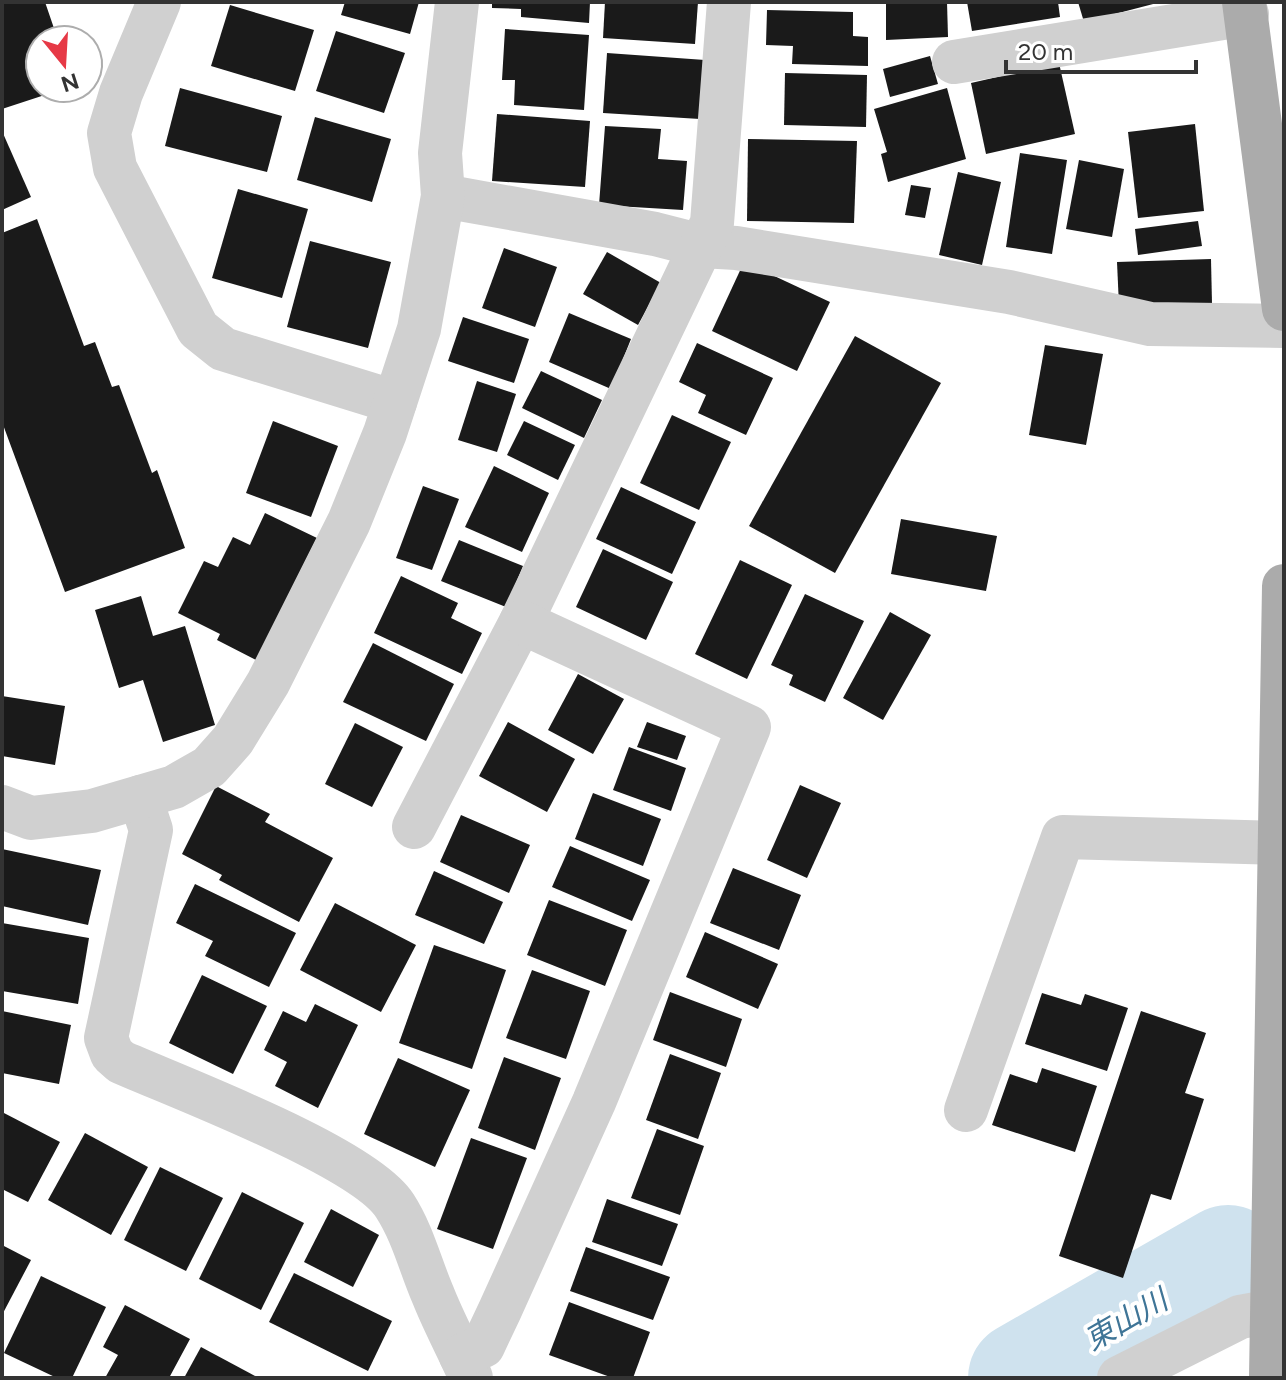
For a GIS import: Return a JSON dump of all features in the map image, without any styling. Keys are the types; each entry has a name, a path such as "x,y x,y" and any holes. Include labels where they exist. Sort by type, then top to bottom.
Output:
{"main road":[{"path":"1245,8 1284,309"},
{"path":"1271,1378 1284,586"}],"street":[{"path":"159,2 109,133 115,168 198,329 223,349 395,402"},
{"path":"2,807 31,818 92,811 174,787 209,767 233,740 268,683 349,522 419,329 443,196 440,153 457,2"},
{"path":"414,827 521,622 712,223 729,2"},
{"path":"954,62 1245,8"},
{"path":"443,196 702,246 736,248 1009,292 1150,324 1284,326"},
{"path":"140,797 151,830 106,1038 112,1054 121,1062 231,1108 351,1169 393,1202 417,1249 432,1294 466,1367 483,1346 594,1102 749,727 521,622"},
{"path":"966,1110 1063,837 1278,843"},
{"path":"1119,1378 1240,1317 1273,1311"}],"building":[{"path":"2,2 45,2 53,24 24,24 24,102 2,109"},
{"path":"345,2 419,2 410,34 341,15"},
{"path":"492,2 590,2 589,23 521,17 521,9 492,8"},
{"path":"605,2 698,2 695,44 603,38"},
{"path":"886,2 947,2 948,37 886,40"},
{"path":"967,2 1058,2 1060,17 972,31"},
{"path":"1078,2 1157,2 1157,3 1084,22"},
{"path":"230,5 314,30 295,91 211,66"},
{"path":"767,10 853,12 853,36 868,37 868,66 792,64 793,46 766,45"},
{"path":"505,29 589,35 584,110 514,105 515,80 502,80"},
{"path":"336,31 405,53 384,113 316,91"},
{"path":"607,53 705,60 700,119 603,113"},
{"path":"930,56 938,84 890,97 883,69"},
{"path":"1059,63 1075,134 986,154 971,83"},
{"path":"785,73 867,75 866,127 784,125"},
{"path":"180,88 282,116 267,172 165,146"},
{"path":"947,88 966,159 888,182 881,154 887,152 874,109"},
{"path":"497,114 590,121 585,187 492,181"},
{"path":"315,117 391,139 372,202 297,180"},
{"path":"1195,124 1204,211 1138,218 1128,132"},
{"path":"605,126 661,129 658,159 687,161 683,210 599,205"},
{"path":"2,131 31,197 2,210"},
{"path":"748,139 857,141 854,223 747,221"},
{"path":"1020,153 1067,160 1052,254 1006,247"},
{"path":"1079,160 1124,169 1112,237 1066,229"},
{"path":"958,172 1001,182 982,265 939,255"},
{"path":"911,185 931,188 925,218 905,215"},
{"path":"238,189 308,209 282,298 212,278"},
{"path":"37,219 84,346 95,342 112,387 119,385 152,473 157,470 185,548 65,592 2,422 2,233"},
{"path":"1198,221 1202,246 1138,255 1135,229"},
{"path":"310,241 391,262 368,348 287,327"},
{"path":"504,248 557,267 535,327 482,308"},
{"path":"607,252 661,283 638,325 583,294"},
{"path":"1211,259 1212,304 1119,306 1117,262"},
{"path":"744,262 830,302 797,371 712,331"},
{"path":"569,313 631,339 611,389 549,362"},
{"path":"463,317 529,339 514,383 448,361"},
{"path":"855,336 941,383 835,573 749,526"},
{"path":"697,343 773,378 746,435 698,413 706,395 679,382"},
{"path":"1045,345 1103,354 1086,445 1029,435"},
{"path":"541,371 602,400 584,438 522,408"},
{"path":"477,381 516,394 497,452 458,440"},
{"path":"672,415 731,442 699,510 640,483"},
{"path":"273,421 338,446 311,517 246,493"},
{"path":"524,421 575,445 558,480 507,455"},
{"path":"494,466 549,493 522,552 465,527"},
{"path":"423,486 459,499 432,570 396,558"},
{"path":"621,487 696,522 672,574 596,539"},
{"path":"265,513 317,538 256,660 217,640 220,634 178,613 204,561 218,567 233,537 250,545"},
{"path":"901,519 997,536 986,591 891,574"},
{"path":"459,540 523,566 506,607 441,581"},
{"path":"603,549 673,582 646,640 576,607"},
{"path":"740,560 792,585 747,679 695,654"},
{"path":"401,576 458,603 451,618 482,633 462,674 374,633"},
{"path":"805,594 864,621 825,702 789,685 793,675 771,665"},
{"path":"141,596 153,636 185,626 215,725 163,742 143,680 119,688 95,610"},
{"path":"890,612 931,635 883,720 843,698"},
{"path":"373,643 454,684 426,741 343,702"},
{"path":"578,674 624,699 593,754 548,730"},
{"path":"2,696 65,706 55,765 2,756"},
{"path":"508,722 575,759 547,812 479,776"},
{"path":"647,722 686,736 677,760 637,747"},
{"path":"355,723 403,747 372,807 325,784"},
{"path":"629,747 686,768 671,811 613,790"},
{"path":"800,785 841,803 807,878 767,860"},
{"path":"216,786 270,814 265,822 333,858 299,922 219,880 222,875 182,854"},
{"path":"593,793 661,819 643,866 575,839"},
{"path":"461,815 530,845 509,893 440,862"},
{"path":"570,846 650,880 632,921 552,887"},
{"path":"2,849 101,870 88,925 2,906"},
{"path":"733,868 801,895 779,950 710,923"},
{"path":"434,871 503,902 484,944 415,915"},
{"path":"195,884 296,933 269,987 205,956 213,941 176,923"},
{"path":"549,900 627,930 605,986 527,955"},
{"path":"335,903 416,945 381,1012 300,970"},
{"path":"2,923 89,938 78,1004 2,991"},
{"path":"705,932 778,964 758,1009 686,977"},
{"path":"434,945 506,970 472,1069 399,1043"},
{"path":"532,970 590,991 566,1059 506,1038"},
{"path":"202,975 267,1006 233,1074 169,1043"},
{"path":"670,992 742,1019 726,1067 653,1040"},
{"path":"1042,993 1081,1005 1085,994 1128,1008 1107,1071 1025,1044"},
{"path":"315,1004 358,1025 318,1108 275,1086 287,1062 264,1050 283,1011 306,1022"},
{"path":"2,1011 71,1025 59,1084 2,1073"},
{"path":"1141,1011 1206,1033 1185,1093 1204,1099 1171,1200 1151,1194 1123,1278 1059,1256"},
{"path":"670,1054 721,1073 698,1139 646,1120"},
{"path":"504,1057 561,1078 535,1150 478,1128"},
{"path":"398,1058 470,1090 435,1167 364,1134"},
{"path":"1042,1068 1097,1086 1075,1152 992,1125 1010,1074 1037,1083"},
{"path":"2,1112 60,1142 28,1202 2,1189"},
{"path":"657,1129 704,1146 680,1215 631,1198"},
{"path":"85,1133 148,1167 111,1235 48,1200"},
{"path":"471,1138 527,1158 493,1249 437,1229"},
{"path":"160,1167 223,1198 186,1271 124,1240"},
{"path":"242,1192 304,1223 261,1310 199,1279"},
{"path":"607,1199 678,1224 662,1266 592,1242"},
{"path":"331,1209 379,1235 353,1287 304,1262"},
{"path":"2,1245 31,1260 2,1315"},
{"path":"586,1247 670,1277 653,1320 570,1291"},
{"path":"294,1273 392,1321 368,1371 269,1322"},
{"path":"41,1276 106,1307 72,1378 57,1378 4,1353"},
{"path":"569,1302 650,1332 633,1378 613,1378 549,1355"},
{"path":"125,1305 190,1339 169,1378 105,1378 118,1355 103,1347"},
{"path":"201,1347 259,1378 184,1378"}],"waterway":[{"name":"東山川","path":"1025,1378 1228,1262"}]}
